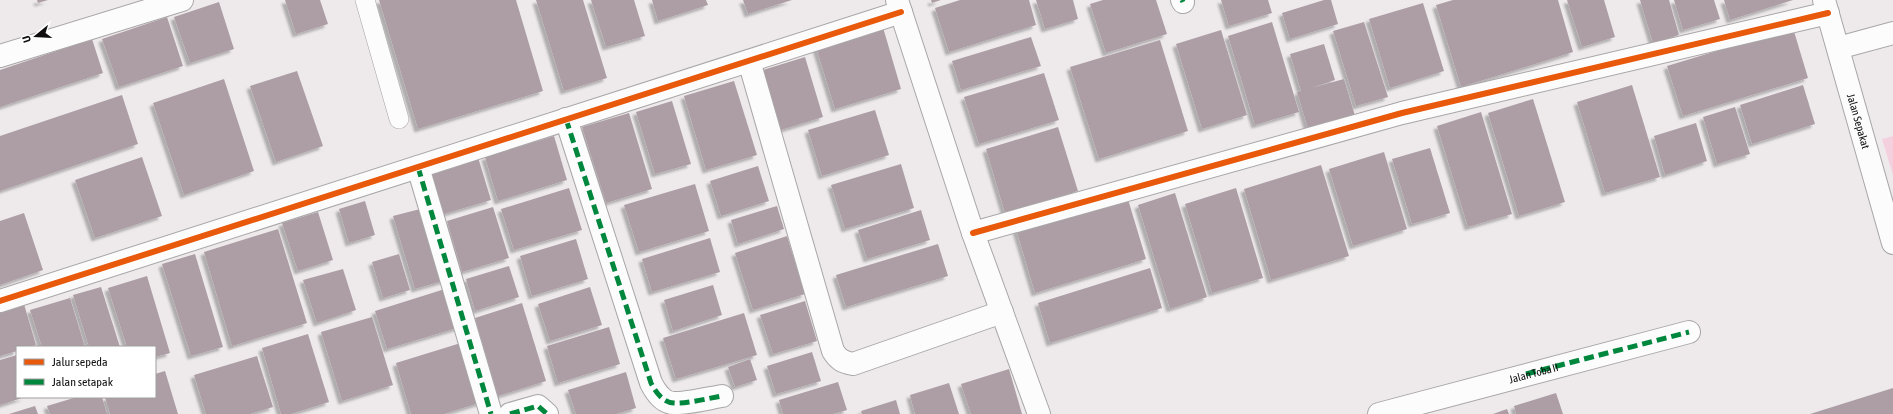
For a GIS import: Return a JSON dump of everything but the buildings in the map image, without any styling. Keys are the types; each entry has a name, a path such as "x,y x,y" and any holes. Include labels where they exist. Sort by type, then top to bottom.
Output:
{"street":[{"path":"0,56 182,0"},
{"path":"0,301 749,61 900,6 973,233 1039,414"},
{"path":"973,233 1402,113 1826,7"},
{"name":"Jalan Sepakat","path":"1826,7 1893,243"},
{"path":"1838,48 1893,33"},
{"path":"749,61 833,351 837,358 843,362 852,364 1002,312"},
{"path":"566,119 651,383 656,392 664,400 674,404 722,396"},
{"path":"418,167 491,414"},
{"name":"Jalan Toba II","path":"1379,414 1689,332"},
{"path":"510,414 538,406 547,414"}],"lane":[{"path":"365,0 399,119"}],"shaded area":[{"path":"1893,136 1893,175 1882,139"}],"marked path":[{"path":"566,119 651,383 657,393 663,399 670,402 684,403 722,396"},
{"path":"418,167 491,414"},
{"path":"1526,374 1689,332"},
{"path":"510,414 538,406 547,414"}],"cycle path":[{"path":"0,301 901,12"},
{"path":"973,233 1402,113 1828,13"}]}
